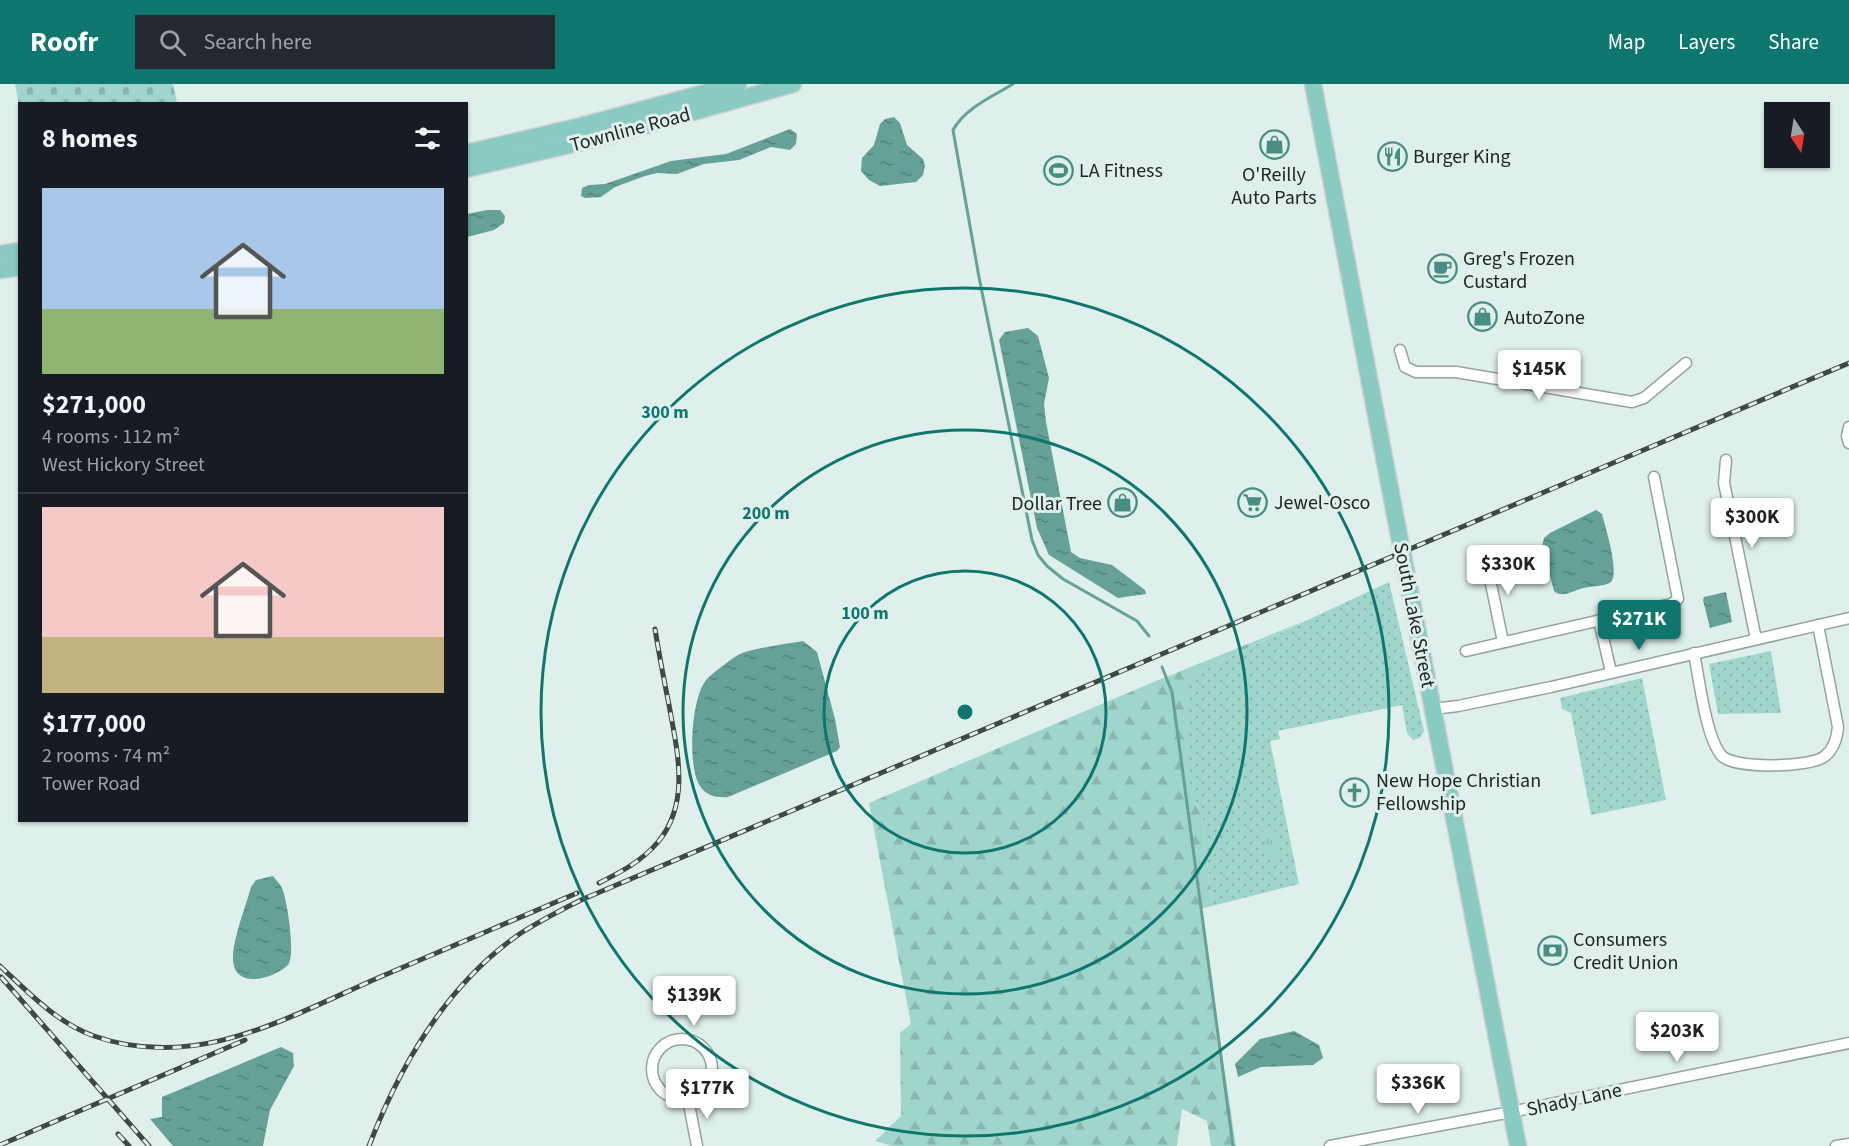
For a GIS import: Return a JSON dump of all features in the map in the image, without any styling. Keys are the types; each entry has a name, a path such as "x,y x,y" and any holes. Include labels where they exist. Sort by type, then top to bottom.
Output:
{"main road":[{"name":"Townline Road","path":"468,153 581,126 738,84"},
{"name":"Townline Road","path":"468,170 603,137 793,84"},
{"name":"South Lake Street","path":"1313,84 1518,1146"},
{"path":"0,254 18,251"},
{"path":"0,270 18,267"}],"street":[{"path":"1400,350 1405,367 1416,372 1456,372 1632,402 1644,398 1686,363"},
{"path":"1849,427 1849,443"},
{"path":"1726,460 1724,483 1756,639"},
{"path":"1466,651 1671,604 1678,599 1654,477"},
{"path":"1485,555 1503,642"},
{"path":"1433,709 1551,687 1849,618"},
{"path":"1599,620 1611,672"},
{"path":"1694,653 1710,734 1721,755 1728,761 1759,764 1811,761 1825,757 1837,738 1838,727 1818,625"},
{"path":"685,1039 695,1042 702,1047 710,1059 712,1074 709,1082 704,1090 688,1099 673,1098 662,1092 653,1080 652,1065 657,1052 662,1046 675,1040 685,1039"},
{"name":"Shady Lane","path":"1330,1146 1511,1112 1849,1043"},
{"path":"688,1099 697,1146"},
{"path":"1836,1146 1849,1143"}],"green space":[{"path":"15,84 173,84 177,102 18,102"},
{"path":"1389,582 1424,731 1420,738 1413,740 1407,733 1402,705 1278,731 1280,739 1270,741 1299,884 1212,906 1202,815 1190,791 1190,679 1218,662"},
{"path":"1307,620 1218,662 1190,679 1190,791 1202,815 1212,906 1200,909 1236,1146 1211,1146 1207,1121 1182,1109 1177,1146 892,1146 875,1141 901,1116 900,1033 911,1024 869,803 1156,681"},
{"path":"1771,651 1781,713 1718,714 1709,664"},
{"path":"1642,678 1666,800 1591,815 1571,713 1562,709 1560,698"},
{"path":"1274,826 1278,855 1267,859 1262,828"}],"water":[{"path":"894,117 900,123 907,145 923,159 925,166 923,175 916,182 880,186 869,180 861,171 862,158 874,145 880,124 885,119"},
{"path":"790,129 797,134 796,144 790,150 771,147 739,160 704,164 677,174 657,173 645,176 615,187 601,197 581,196 582,188 589,185 605,184 671,161 726,154"},
{"path":"500,210 505,216 504,223 494,230 468,237 468,214"},
{"path":"1028,328 1038,336 1049,378 1044,404 1046,422 1071,552 1080,558 1112,565 1145,590 1146,594 1118,598 1049,555 1037,528 999,340 1005,332"},
{"path":"1596,510 1602,514 1611,549 1614,569 1611,582 1566,594 1557,593 1554,591 1542,546 1544,538"},
{"path":"1726,592 1732,622 1710,628 1704,597"},
{"path":"803,641 817,652 840,747 837,751 728,797 716,797 709,794 702,789 696,777 692,748 697,700 707,679 740,654"},
{"path":"273,876 282,888 286,903 291,939 290,959 288,965 273,974 256,979 247,978 235,969 233,952 237,934 251,887 256,880"},
{"path":"1294,1031 1319,1045 1323,1058 1313,1065 1261,1067 1238,1077 1235,1064 1260,1039"},
{"path":"281,1047 293,1053 294,1066 270,1110 263,1146 173,1146 150,1119 162,1117 162,1097"}],"waterway":[{"path":"1013,84 964,115 953,130 979,277 1032,540 1038,555 1047,566 1063,579 1137,621 1149,636"},
{"path":"1162,667 1172,692 1233,1146"}],"railway":[{"path":"369,1146 381,1116 411,1056 449,1001 495,953 521,933 558,912 581,900 1849,363"},
{"path":"599,883 631,866 652,849 668,826 675,810 678,793 678,758 655,629"},
{"path":"0,966 55,1015 94,1036 132,1045 169,1048 205,1044 276,1023 577,893"},
{"path":"1,977 149,1146"},
{"path":"0,1145 245,1040"},
{"path":"118,1134 129,1146"}],"place":[{"name":"O'Reilly Auto Parts","path":"1274,144"},
{"name":"Burger King","path":"1392,156"},
{"name":"LA Fitness","path":"1058,170"},
{"name":"Greg's Frozen Custard","path":"1442,269"},
{"name":"AutoZone","path":"1483,317"},
{"name":"Jewel-Osco","path":"1253,502"},
{"name":"Dollar Tree","path":"1123,503"},
{"name":"New Hope Christian Fellowship","path":"1355,792"},
{"name":"Consumers Credit Union","path":"1552,950"}]}
